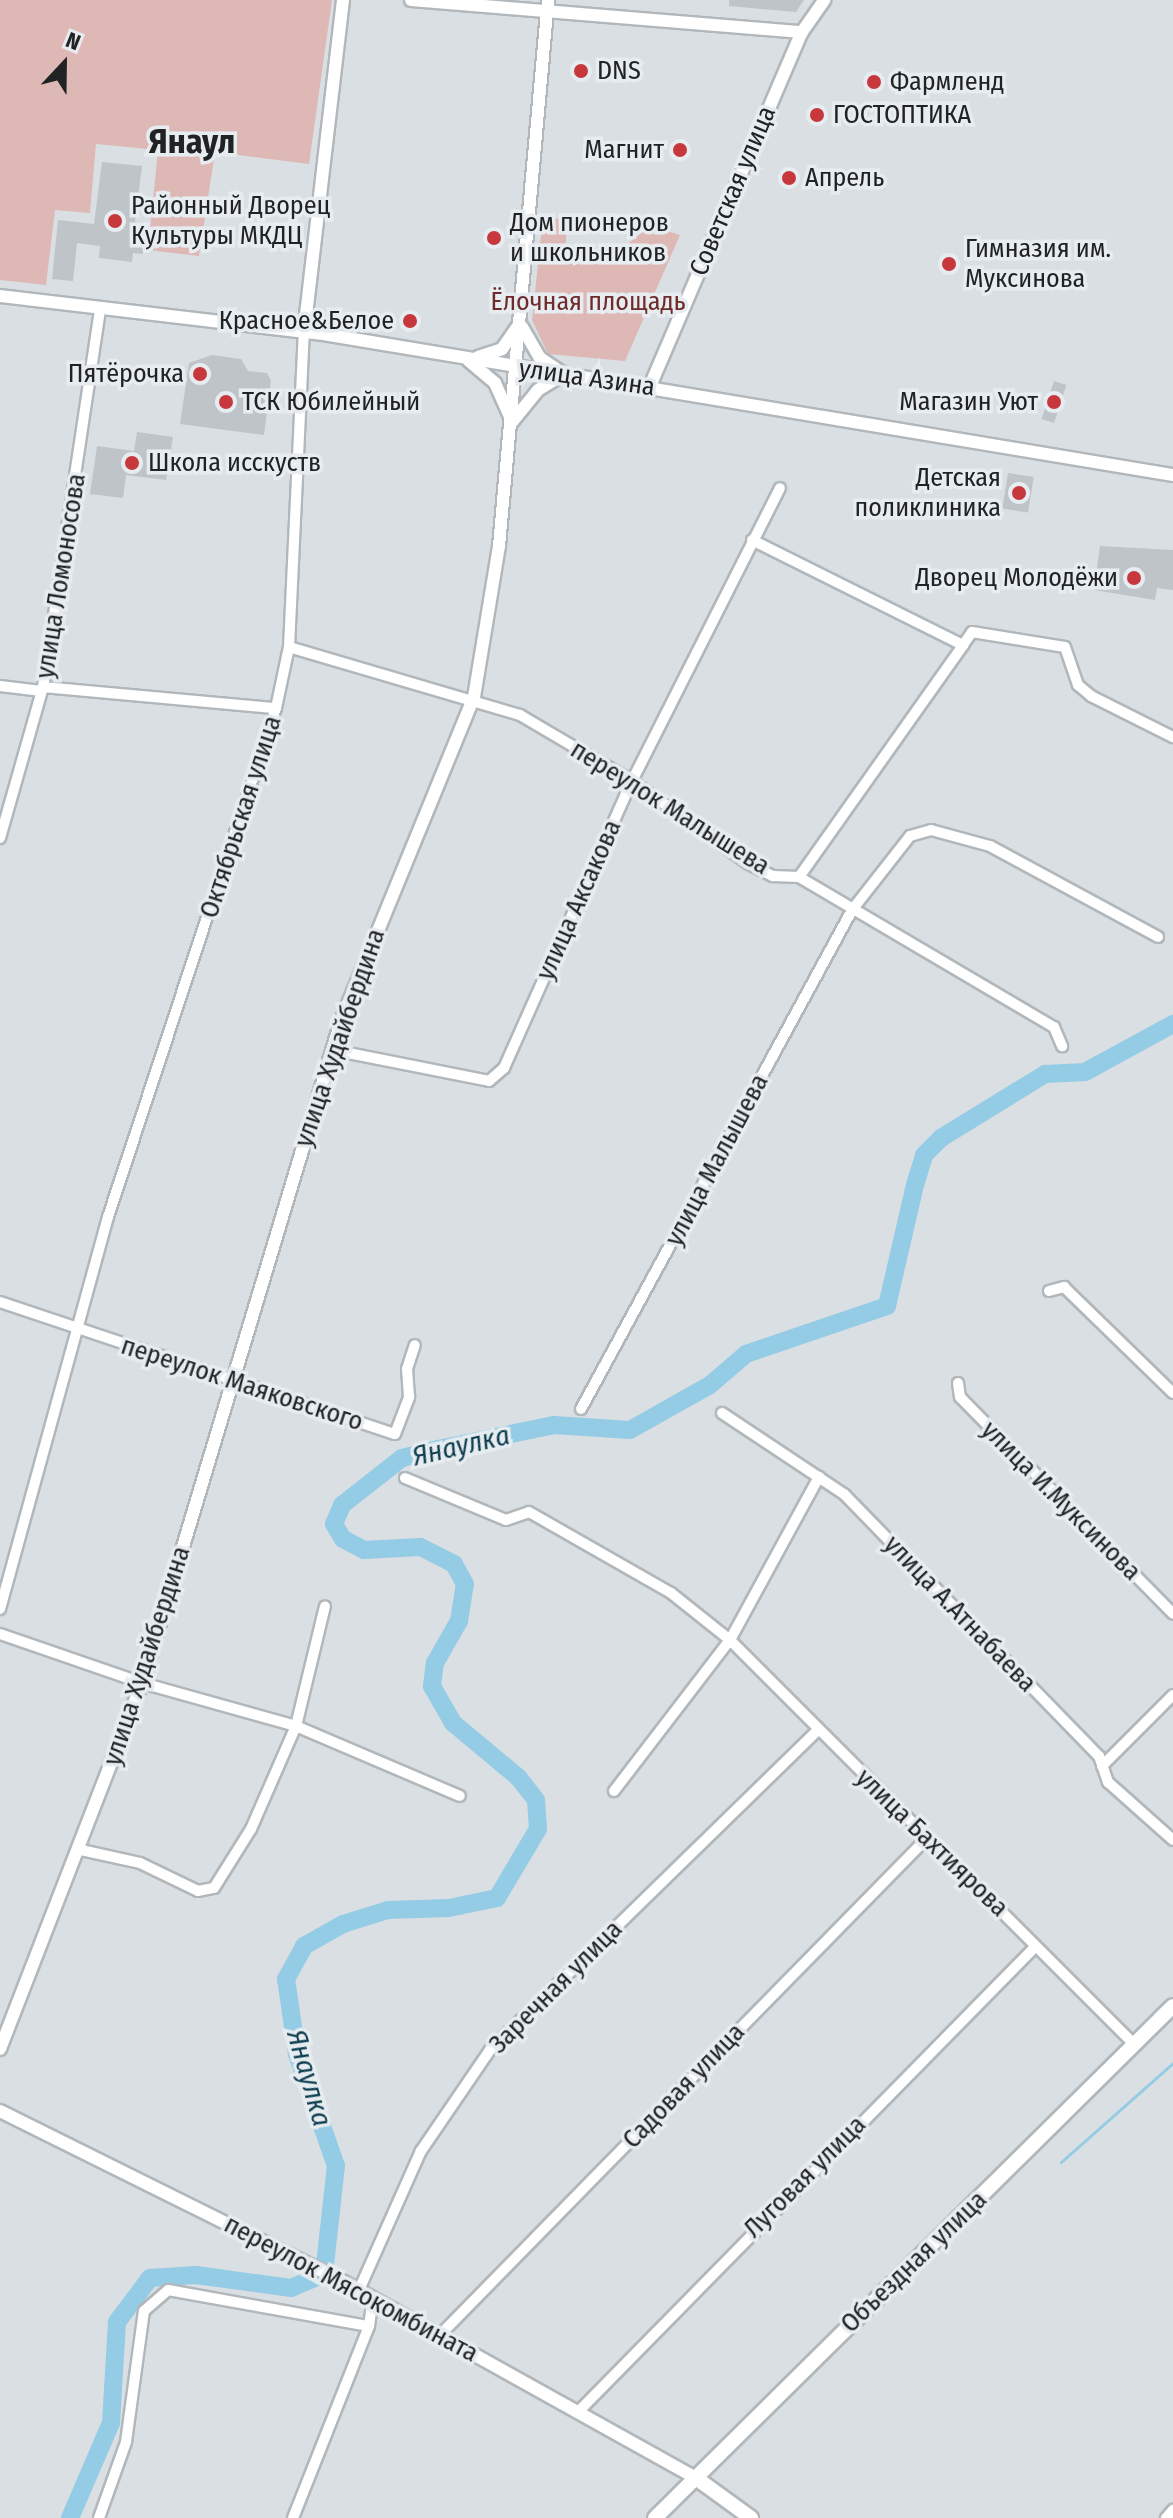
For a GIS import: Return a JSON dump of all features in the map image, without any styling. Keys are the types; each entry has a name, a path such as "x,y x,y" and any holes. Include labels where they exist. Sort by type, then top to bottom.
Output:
{"main road":[{"name":"Объездная улица","path":"655,2518 1173,2006"},
{"path":"696,2478 751,2518"}],"street":[{"name":"Октябрьская улица","path":"0,1609 77,1328 276,708 289,647 304,332 343,0"},
{"path":"411,0 547,6 802,32"},
{"name":"Советская улица","path":"650,386 802,32 824,0"},
{"name":"улица Худайбердина","path":"0,2049 81,1850 142,1683 333,1050 474,697 490,620 512,422 547,6"},
{"name":"улица Азина","path":"0,296 304,332 517,369 650,386 1173,475"},
{"name":"улица Ломоносова","path":"0,838 43,689 100,309"},
{"path":"465,358 493,355 521,319"},
{"path":"465,358 495,383 512,422 538,390 564,374 531,347 521,319"},
{"name":"улица Аксакова","path":"333,1050 489,1081 504,1068 632,781 780,488"},
{"path":"752,540 963,645"},
{"path":"799,877 972,632 1065,647 1078,685 1091,696 1173,737"},
{"name":"переулок Малышева","path":"289,647 474,697 520,715 632,781 749,864 773,876 799,877 1054,1027 1062,1046"},
{"path":"0,686 276,708"},
{"name":"улица Малышева","path":"581,1409 852,910 893,852 910,836 931,830 990,846 1158,937"},
{"path":"1049,1291 1064,1287 1173,1393"},
{"name":"переулок Маяковского","path":"0,1302 233,1383 395,1434 409,1397 407,1369 415,1345"},
{"name":"улица И.Муксинова","path":"958,1383 960,1397 1173,1614"},
{"name":"улица А.Атнабаева","path":"722,1413 844,1494 1102,1766 1108,1782 1173,1840"},
{"path":"614,1791 730,1640 819,1477"},
{"name":"улица Бахтиярова","path":"405,1478 506,1520 529,1512 671,1593 730,1640 817,1731 928,1837 1135,2045"},
{"path":"81,1850 140,1863 198,1891 214,1888 235,1845 251,1829 296,1726 325,1606"},
{"path":"0,1634 142,1683 296,1726 460,1796"},
{"path":"1102,1766 1173,1695"},
{"name":"Заречная улица","path":"359,2290 421,2151 490,2050 817,1731"},
{"name":"Садовая улица","path":"440,2335 928,1837"},
{"name":"Луговая улица","path":"578,2412 1036,1946"},
{"name":"переулок Мясокомбината","path":"0,2111 333,2276 696,2478"},
{"path":"99,2518 126,2442 144,2311 168,2290 369,2326"},
{"path":"293,2518 369,2326 373,2298"},
{"path":"1166,2518 1173,2510"}],"green space":[{"path":"0,0 332,0 309,164 215,152 199,256 148,250 158,150 96,144 90,213 55,210 46,285 0,280"},
{"name":"Ёлочная площадь","path":"543,218 566,219 566,246 618,251 651,226 680,235 625,361 548,354 532,320"}],"building":[{"path":"729,0 804,0 796,12 729,6"},
{"name":"Районный Дворец Культуры МКДЦ","path":"102,162 142,166 135,222 147,224 143,254 133,253 132,262 99,258 100,246 77,243 73,281 52,279 58,220 94,224"},
{"name":"ТСК Юбилейный","path":"212,355 241,359 248,371 267,373 271,381 264,435 180,424 189,363"},
{"name":"Магазин Уют","path":"1054,381 1066,385 1054,423 1042,419"},
{"name":"Школа исскуств","path":"137,432 173,437 166,480 126,475 123,498 90,494 97,446 134,451"},
{"name":"Детская поликлиника","path":"1008,473 1034,477 1028,513 1002,509"},
{"name":"Дворец Молодёжи","path":"1100,546 1173,550 1173,590 1157,588 1155,600 1094,590"}],"waterway":[{"name":"Янаулка","path":"70,2518 111,2423 117,2322 150,2278 196,2275 291,2288 324,2274 336,2166 297,2054 286,1979 304,1946 343,1924 388,1910 449,1908 497,1898 538,1829 536,1800 519,1778 453,1723 432,1686 435,1663 459,1621 465,1584 454,1564 420,1547 364,1550 343,1539 334,1524 342,1505 402,1458 554,1425 630,1430 710,1385 746,1354 887,1306 924,1155 941,1138 1045,1074 1085,1072 1173,1024"},
{"path":"1061,2162 1173,2063"}],"place":[{"name":"DNS","path":"581,71"},
{"name":"Фармленд","path":"874,82"},
{"name":"ГОСТОПТИКА","path":"817,115"},
{"name":"Магнит","path":"680,150"},
{"name":"Апрель","path":"789,178"},
{"name":"Районный Дворец Культуры МКДЦ","path":"115,221"},
{"name":"Дом пионеров и школьников","path":"494,238"},
{"name":"Гимназия им. Муксинова","path":"949,264"},
{"name":"Красное&Белое","path":"410,321"},
{"name":"Пятёрочка","path":"200,374"},
{"name":"ТСК Юбилейный","path":"226,402"},
{"name":"Магазин Уют","path":"1054,402"},
{"name":"Школа исскуств","path":"132,463"},
{"name":"Детская поликлиника","path":"1019,493"},
{"name":"Дворец Молодёжи","path":"1134,578"}],"district":[{"name":"Янаул","path":"192,142"}]}
